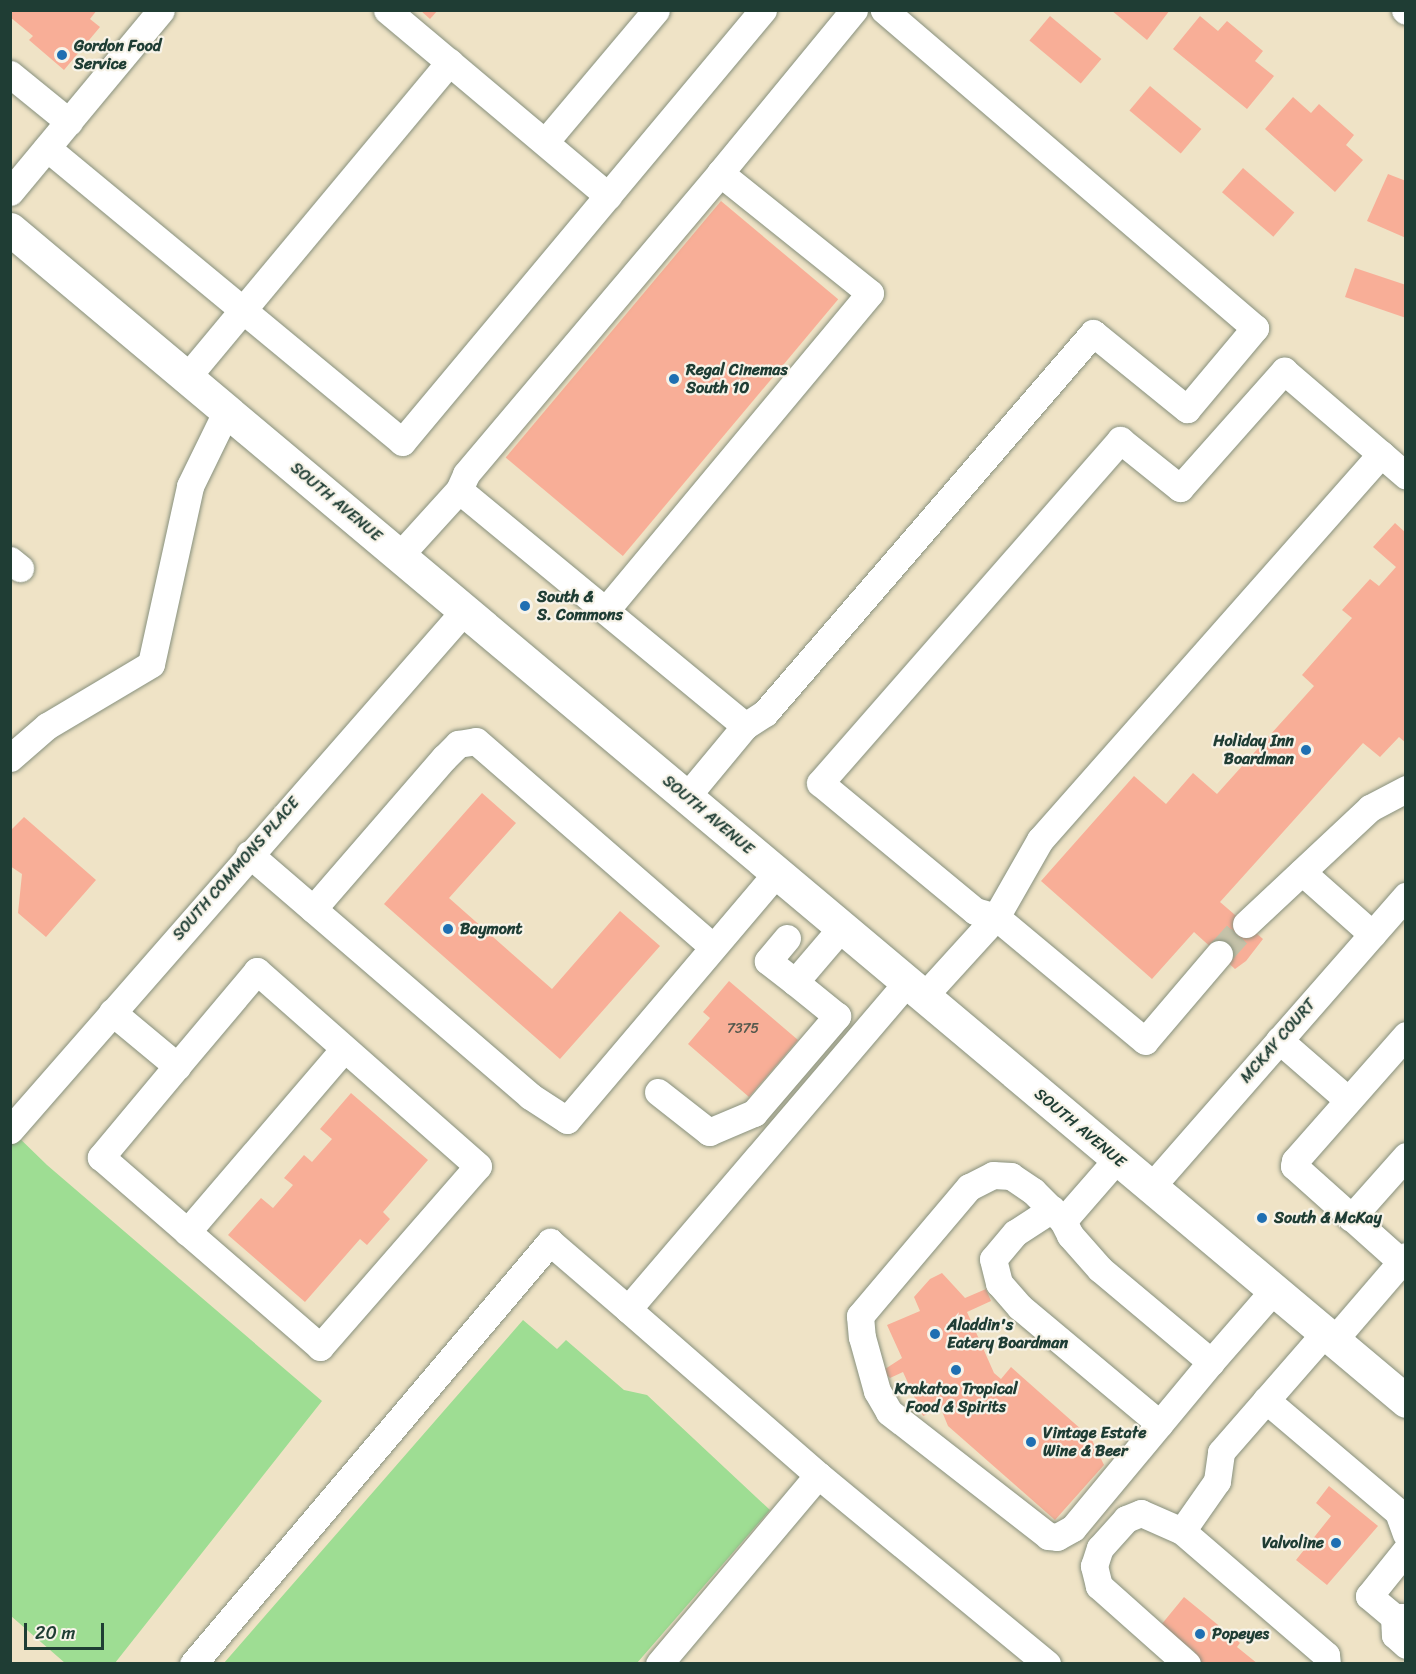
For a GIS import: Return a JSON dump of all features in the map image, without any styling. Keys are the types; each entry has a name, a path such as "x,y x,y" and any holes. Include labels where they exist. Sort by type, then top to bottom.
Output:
{"main road":[{"name":"SOUTH AVENUE","path":"12,235 187,376 1406,1401"}],"street":[{"path":"10,192 161,10"},
{"path":"387,10 608,196"},
{"path":"544,142 656,10"},
{"path":"47,148 402,442 764,10"},
{"path":"400,555 459,490 466,474 854,10"},
{"path":"686,797 745,726 765,713 1093,333 1186,409 1255,328 884,10"},
{"path":"187,376 449,62"},
{"path":"10,74 69,122"},
{"path":"606,609 870,293 720,173"},
{"path":"1219,954 1145,1041 996,917 975,911 820,783 1120,440 1180,488 1284,371 1406,476"},
{"path":"10,758 47,726 151,664 190,486 227,410"},
{"path":"628,1309 915,989 996,917 1040,840 1381,454"},
{"path":"459,490 745,726"},
{"name":"SOUTH COMMONS PLACE","path":"10,1130 464,610"},
{"path":"313,909 444,758 458,744 476,741 713,947"},
{"path":"1246,924 1370,808 1406,789"},
{"path":"249,854 530,1096 567,1120 777,872"},
{"path":"1302,872 1372,934"},
{"name":"MCKAY COURT","path":"1151,1187 1406,896"},
{"path":"795,982 842,927"},
{"path":"658,1092 709,1132 754,1113 837,1016 768,961 787,938"},
{"path":"257,971 344,1049 478,1166 320,1347 101,1157 257,971"},
{"path":"112,1012 177,1066"},
{"path":"1182,1532 1217,1481 1221,1452 1266,1400 1404,1261 1351,1218 1294,1166 1348,1100 1406,1035"},
{"path":"1279,1040 1348,1100"},
{"path":"187,1232 344,1049"},
{"path":"1351,1218 1406,1156"},
{"path":"1117,1159 1057,1215 1015,1233 993,1259 999,1283 1020,1307 1160,1424"},
{"path":"1211,1362 1100,1269 1070,1235 1057,1215 1011,1176 993,1175 969,1187 861,1316 862,1337 877,1391 890,1412 910,1430 950,1456 1048,1536 1065,1534 1073,1528 1273,1291"},
{"path":"194,1664 550,1242 818,1476 1047,1664"},
{"path":"1266,1400 1398,1512 1406,1534"},
{"path":"659,1664 818,1476"},
{"path":"1187,1664 1113,1601 1099,1586 1094,1566 1100,1548 1126,1518 1141,1513 1182,1532 1326,1655 1327,1664"},
{"path":"1406,1550 1369,1596 1400,1617 1395,1635 1406,1646"}],"green space":[{"path":"10,1129 47,1165 322,1401 115,1663 65,1663 11,1616"},
{"path":"523,1320 557,1349 566,1340 624,1390 647,1395 770,1510 637,1663 224,1663"}],"building":[{"name":"Gordon Food Service","path":"10,10 97,10 90,19 100,27 64,70 29,40 33,36 10,17"},
{"path":"420,10 438,10 430,19"},
{"path":"1111,10 1170,10 1147,40"},
{"path":"1050,16 1101,59 1081,84 1029,41"},
{"path":"1200,16 1218,31 1227,21 1263,51 1255,61 1274,76 1247,109 1173,49"},
{"path":"1150,86 1201,129 1181,154 1129,111"},
{"path":"1293,97 1311,113 1319,104 1354,135 1346,145 1363,160 1335,192 1265,129"},
{"path":"1243,168 1294,213 1273,237 1222,192"},
{"path":"1388,174 1406,181 1406,238 1367,221"},
{"name":"Regal Cinemas South 10","path":"721,201 838,299 623,556 506,458"},
{"path":"1355,268 1406,285 1406,318 1345,297"},
{"name":"Holiday Inn Boardman","path":"1395,523 1406,533 1406,743 1399,737 1380,757 1363,743 1220,902 1263,939 1246,961 1235,969 1194,932 1152,979 1041,881 1134,776 1166,804 1193,773 1217,794 1314,686 1302,675 1352,618 1342,610 1370,579 1379,586 1396,567 1373,547"},
{"name":"Baymont","path":"482,793 516,823 449,898 552,989 620,911 660,946 560,1059 384,904"},
{"path":"24,817 96,880 46,937 18,913 22,874 10,866 10,831"},
{"path":"729,981 798,1040 749,1097 688,1044 710,1018 703,1012"},
{"path":"351,1093 428,1160 383,1212 390,1219 367,1245 360,1239 305,1302 228,1235 261,1198 273,1208 293,1185 284,1178 304,1155 312,1162 332,1139 320,1129"},
{"path":"942,1273 965,1298 986,1289 991,1301 967,1312 994,1373 1001,1379 1011,1367 1091,1438 1104,1465 1055,1520 948,1426 941,1409 923,1416 903,1372 890,1378 882,1371 902,1358 887,1325 920,1311 914,1297 930,1279"},
{"name":"Valvoline","path":"1329,1486 1378,1526 1327,1585 1296,1560 1331,1516 1316,1503"},
{"name":"Popeyes","path":"1184,1597 1240,1643 1237,1647 1258,1664 1194,1664 1189,1660 1195,1652 1161,1625"}],"tunnel":[{"path":"1219,954 1246,924"}],"place":[{"name":"Gordon Food Service","path":"62,55"},
{"name":"Regal Cinemas South 10","path":"674,379"},
{"name":"South & S. Commons","path":"525,606"},
{"name":"Holiday Inn Boardman","path":"1306,750"},
{"name":"Baymont","path":"448,929"},
{"name":"South & McKay","path":"1262,1218"},
{"name":"Aladdin's Eatery Boardman","path":"935,1334"},
{"name":"Krakatoa Tropical Food & Spirits","path":"956,1370"},
{"name":"Vintage Estate Wine & Beer","path":"1031,1442"},
{"name":"Valvoline","path":"1336,1543"},
{"name":"Popeyes","path":"1200,1634"}]}
